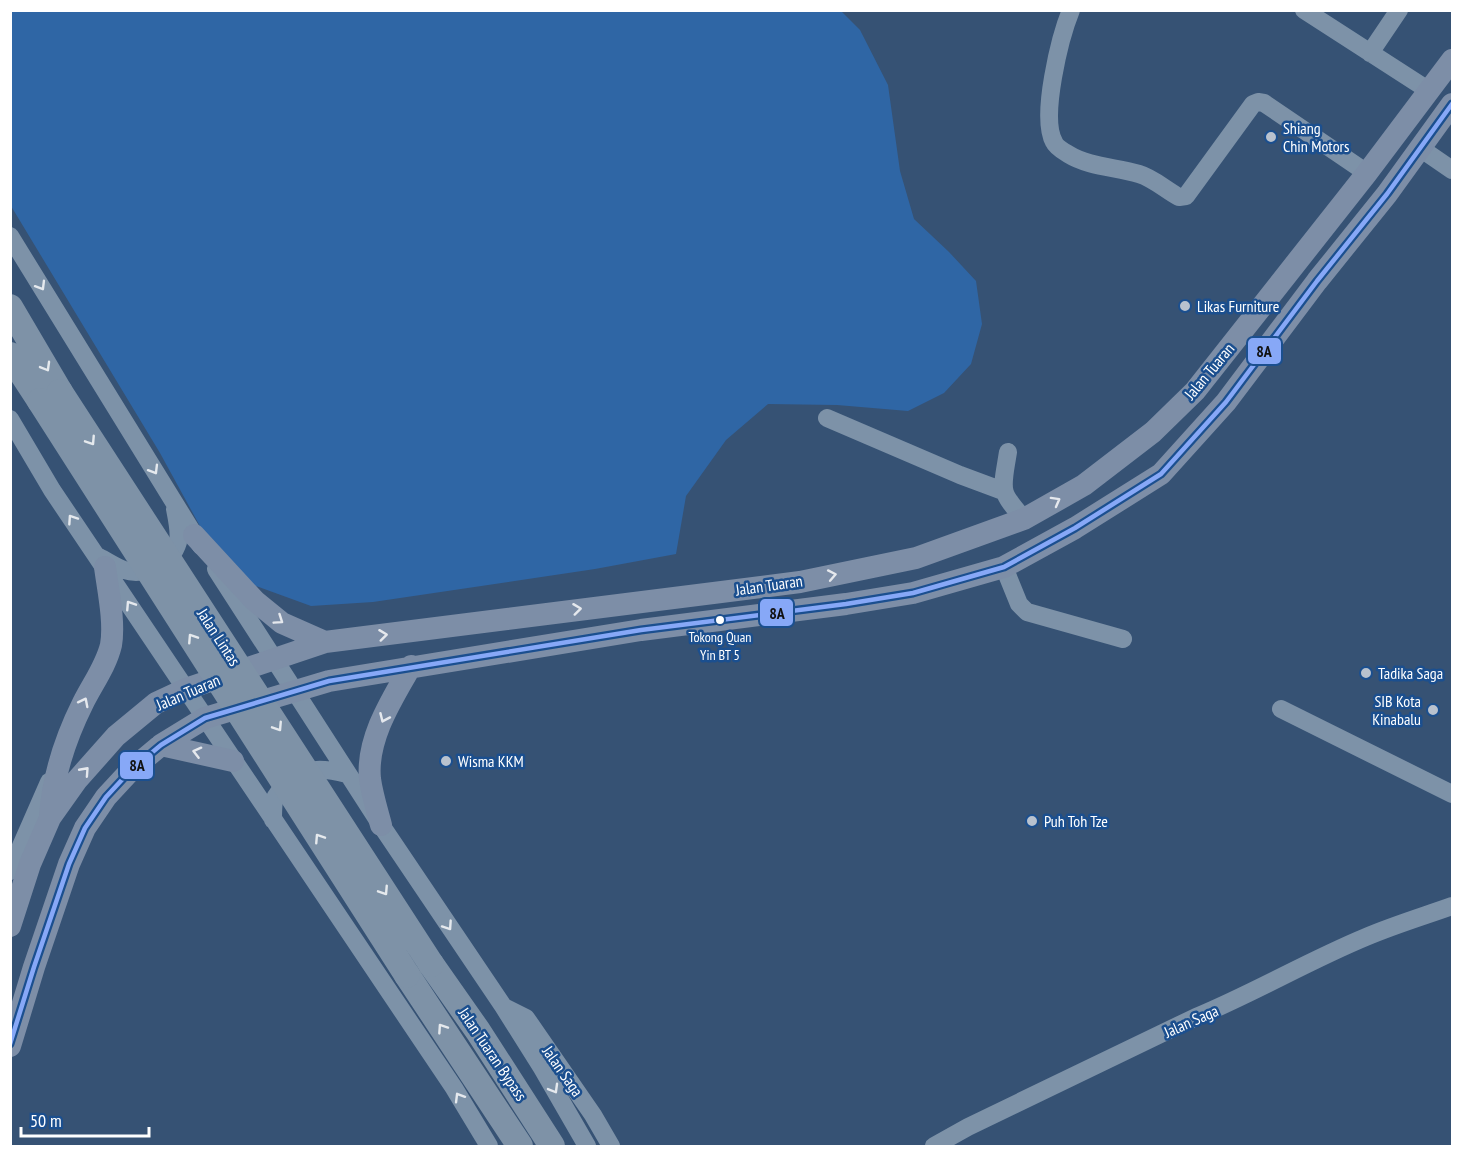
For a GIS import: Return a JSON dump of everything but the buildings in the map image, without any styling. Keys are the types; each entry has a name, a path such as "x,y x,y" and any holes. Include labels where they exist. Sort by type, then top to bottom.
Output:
{"highway":[{"name":"Jalan Lintas","path":"10,307 50,396 407,975"},
{"name":"Jalan Lintas","path":"10,356 50,396 431,964"},
{"name":"Jalan Tuaran Bypass","path":"431,964 478,1031 552,1146"},
{"name":"Jalan Tuaran Bypass","path":"407,975 520,1146"}],"main road":[{"name":"Jalan Tuaran","path":"10,926 30,864 50,818 77,780 116,736 156,703 186,689 325,642 800,582 916,558 1024,519 1084,485 1136,446 1195,391 1367,173 1452,60"},
{"name":"Jalan Tuaran","path":"10,1046 34,966 69,864 85,828 106,797 131,770 161,745 205,718 329,681 411,666 694,623 846,604 912,593 1004,567 1075,528 1161,474 1226,402 1317,281 1387,194 1452,104"},
{"path":"1220,359 1249,341 1341,226 1399,148 1420,148"},
{"path":"194,535 255,601 282,623 325,642"},
{"path":"50,818 52,792 65,744 84,701 100,674 111,644 110,610 102,562"},
{"path":"688,595 694,623"},
{"path":"381,825 370,779 370,758 374,740 411,666"},
{"path":"161,745 233,761"}],"street":[{"path":"1071,10 1058,54 1050,96 1051,133 1054,144 1069,154 1087,162 1141,174 1179,197 1186,196 1253,104 1258,102 1264,103 1367,173"},
{"path":"1304,10 1428,90"},
{"path":"1370,53 1399,10"},
{"path":"1420,148 1452,170"},
{"path":"10,236 194,535 347,774 503,1006 587,1146"},
{"path":"10,418 52,490 454,1089 489,1146"},
{"path":"827,418 1002,491"},
{"path":"1008,452 1002,491 1008,502 1024,519"},
{"path":"102,562 126,571 138,572 154,569 162,564 174,552 178,540 175,505"},
{"path":"1004,567 1019,604 1027,612 1123,639"},
{"path":"1281,709 1452,794"},
{"path":"10,871 65,744"},
{"path":"273,820 274,798 289,781 301,773 315,768 326,768 347,774"},
{"path":"22,845 50,818"},
{"name":"Jalan Saga","path":"934,1146 1196,1017 1231,1003 1319,958 1368,936 1452,906"},
{"name":"Jalan Saga","path":"503,1006 526,1018 593,1115 611,1146"}],"shaded area":[{"path":"10,11 841,11 860,30 888,85 900,171 914,219 976,281 982,324 971,364 944,393 908,411 837,405 768,404 726,440 686,496 676,554 595,569 373,602 311,606 248,583 207,539 160,453 11,206"}],"transit line":[{"name":"8A","path":"10,1044 69,864 85,828 106,797 131,770 161,745 205,718 329,681 641,630 846,604 913,593 1004,567 1075,528 1161,474 1226,402 1317,281 1387,194 1452,104"}],"place":[{"name":"Shiang Chin Motors","path":"1271,137"},
{"name":"Likas Furniture","path":"1185,306"},
{"name":"Tokong Quan Yin BT 5","path":"720,620"},
{"name":"Tadika Saga","path":"1366,673"},
{"name":"SIB Kota Kinabalu","path":"1433,710"},
{"name":"Wisma KKM","path":"446,761"},
{"name":"Puh Toh Tze","path":"1032,821"}]}
